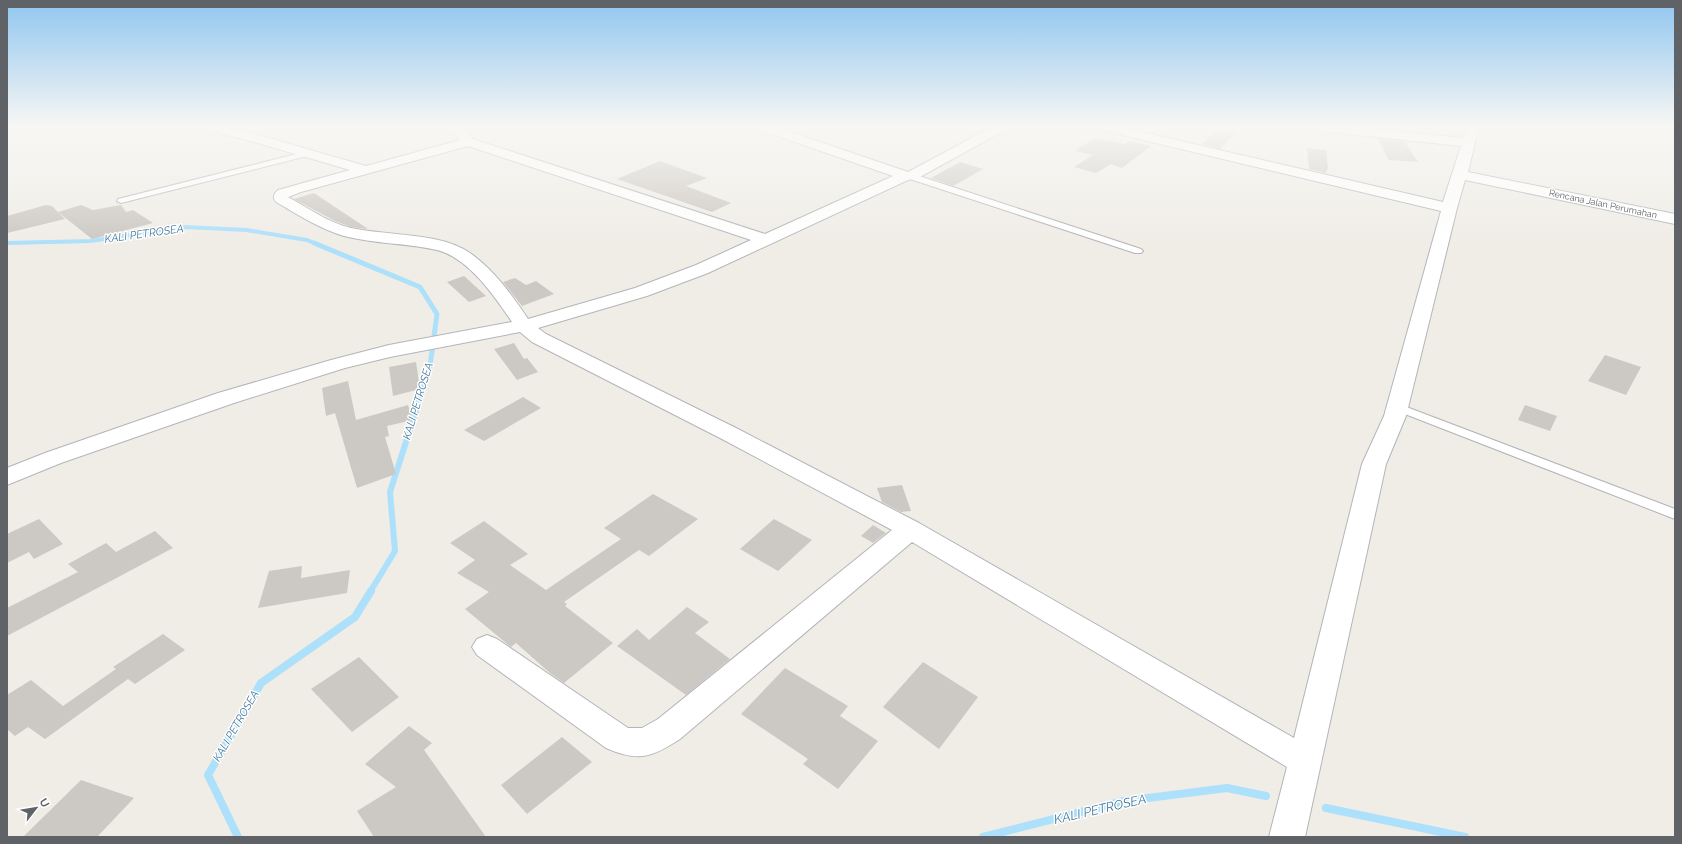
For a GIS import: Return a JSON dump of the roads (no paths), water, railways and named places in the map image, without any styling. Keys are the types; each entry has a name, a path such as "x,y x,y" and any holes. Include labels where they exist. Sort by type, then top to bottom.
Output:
{"street":[{"path":"350,165 366,170"},
{"path":"383,165 290,191 281,195 281,199 325,224 348,232 442,246 463,256 480,270 505,299 524,326 539,338 737,437 910,529 1305,761"},
{"path":"539,165 764,239"},
{"path":"876,165 907,176"},
{"path":"7,477 53,458 226,398 356,358 524,326 641,292 702,269 764,239 907,176 927,165"},
{"path":"1268,165 1449,208"},
{"path":"1287,837 1374,464 1395,416 1396,407 1449,208 1463,165"},
{"name":"Rencana Jalan Perumahan","path":"1460,175 1675,219"},
{"path":"487,647 617,738 628,743 641,744 655,738 669,729 910,529"}],"lane":[{"path":"121,201 260,165"},
{"path":"907,176 1138,251"},
{"path":"1396,407 1675,514"}],"waterway":[{"name":"KALI PETROSEA","path":"7,243 90,241 185,227 246,230 307,240 317,244"},
{"name":"KALI PETROSEA","path":"314,243 420,287 437,314 430,366 421,396"},
{"name":"KALI PETROSEA","path":"370,592 395,551 390,492 421,395"},
{"name":"KALI PETROSEA","path":"238,837 208,775 261,683 355,617 371,591"},
{"name":"KALI PETROSEA","path":"983,837 1124,801 1227,788 1266,796"},
{"name":"KALI PETROSEA","path":"1326,808 1465,837"}]}
